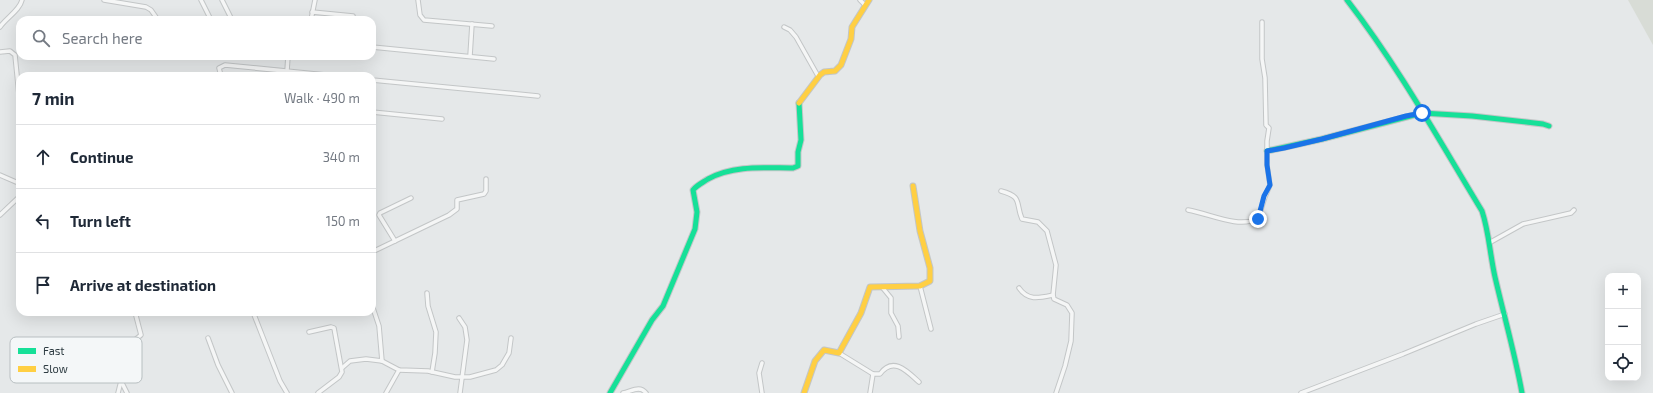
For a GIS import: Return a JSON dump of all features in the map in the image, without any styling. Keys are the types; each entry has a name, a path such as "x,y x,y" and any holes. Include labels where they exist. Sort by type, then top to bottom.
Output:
{"street":[{"path":"0,27 21,4 22,0"},
{"path":"104,0 146,7 151,10 155,16"},
{"path":"201,0 209,16"},
{"path":"222,0 230,16"},
{"path":"312,16 315,0"},
{"path":"418,0 422,19 492,26"},
{"path":"860,0 865,5"},
{"path":"610,393 663,306 695,229 697,212 693,190 696,186 718,174 725,172 748,168 793,168 798,166 798,152 802,140 799,102 818,76 824,72 835,71 841,66 851,39 852,27 869,0"},
{"path":"1347,0 1371,32 1482,210 1487,228 1495,277 1505,314 1522,393"},
{"path":"312,12 353,16"},
{"path":"1188,210 1238,222 1247,222 1258,219 1264,196 1270,185 1267,165 1267,136 1269,128 1266,125 1265,78 1262,59 1262,22"},
{"path":"470,56 472,24"},
{"path":"784,27 790,30 796,37 818,76"},
{"path":"376,47 494,59"},
{"path":"0,52 10,51 15,55 17,72"},
{"path":"287,71 288,60"},
{"path":"220,72 219,68 225,65 292,72"},
{"path":"376,80 538,96"},
{"path":"376,112 442,119"},
{"path":"1267,151 1322,139 1422,113 1472,116 1543,124 1549,126"},
{"path":"0,175 16,182"},
{"path":"376,250 449,215 457,209 457,200 484,194 486,191 486,179"},
{"path":"839,353 860,316 869,289 873,286 920,286 930,281 931,274 920,231 913,186"},
{"path":"1001,191 1013,195 1016,198 1022,219 1038,222 1047,231 1056,265 1052,295 1054,299 1067,305 1072,313 1071,341 1056,393"},
{"path":"395,241 379,215 380,213 411,198"},
{"path":"0,215 16,200"},
{"path":"1489,243 1522,224 1571,213 1574,210"},
{"path":"881,286 892,300 891,313 898,326 899,337"},
{"path":"920,286 931,329"},
{"path":"1019,288 1027,296 1032,298 1052,295"},
{"path":"427,293 428,306 436,332 432,372"},
{"path":"1301,393 1505,314"},
{"path":"136,316 141,335 139,337"},
{"path":"255,316 280,381 287,393"},
{"path":"376,316 379,326 382,361"},
{"path":"459,318 465,327 467,334 460,393"},
{"path":"309,332 331,327 334,328 342,368 342,372 339,376 318,393"},
{"path":"208,338 218,365 232,393"},
{"path":"342,368 346,363 358,359 382,361 399,370 432,372 462,378 486,374 496,370 502,365 509,353 511,338"},
{"path":"804,393 815,360 824,350 839,353 873,374 880,374 886,367 898,366 904,368 919,382"},
{"path":"762,363 760,373 762,393"},
{"path":"386,393 399,370"},
{"path":"870,393 873,374"},
{"path":"118,393 120,383"},
{"path":"122,383 127,393"},
{"path":"623,393 639,389 643,389 646,393"}],"shaded area":[{"path":"1628,0 1653,0 1653,45"}],"traffic: fast":[{"path":"1347,0 1366,25 1401,77 1482,211 1495,277 1513,349 1522,393"},
{"path":"610,393 652,320 663,306 695,229 697,212 693,190 708,179 728,171 749,168 793,168 798,166 798,152 801,140 799,103"},
{"path":"1267,151 1322,139 1422,113 1472,116 1543,124 1549,126"}],"traffic: slow":[{"path":"799,103 820,75 824,72 835,71 841,65 851,39 852,27 869,0"},
{"path":"804,393 815,361 824,350 839,353 861,313 870,287 920,286 930,281 930,268 920,231 913,186"}],"route":[{"path":"1258,219 1264,196 1270,185 1267,165 1267,151 1322,139 1422,113"}]}
